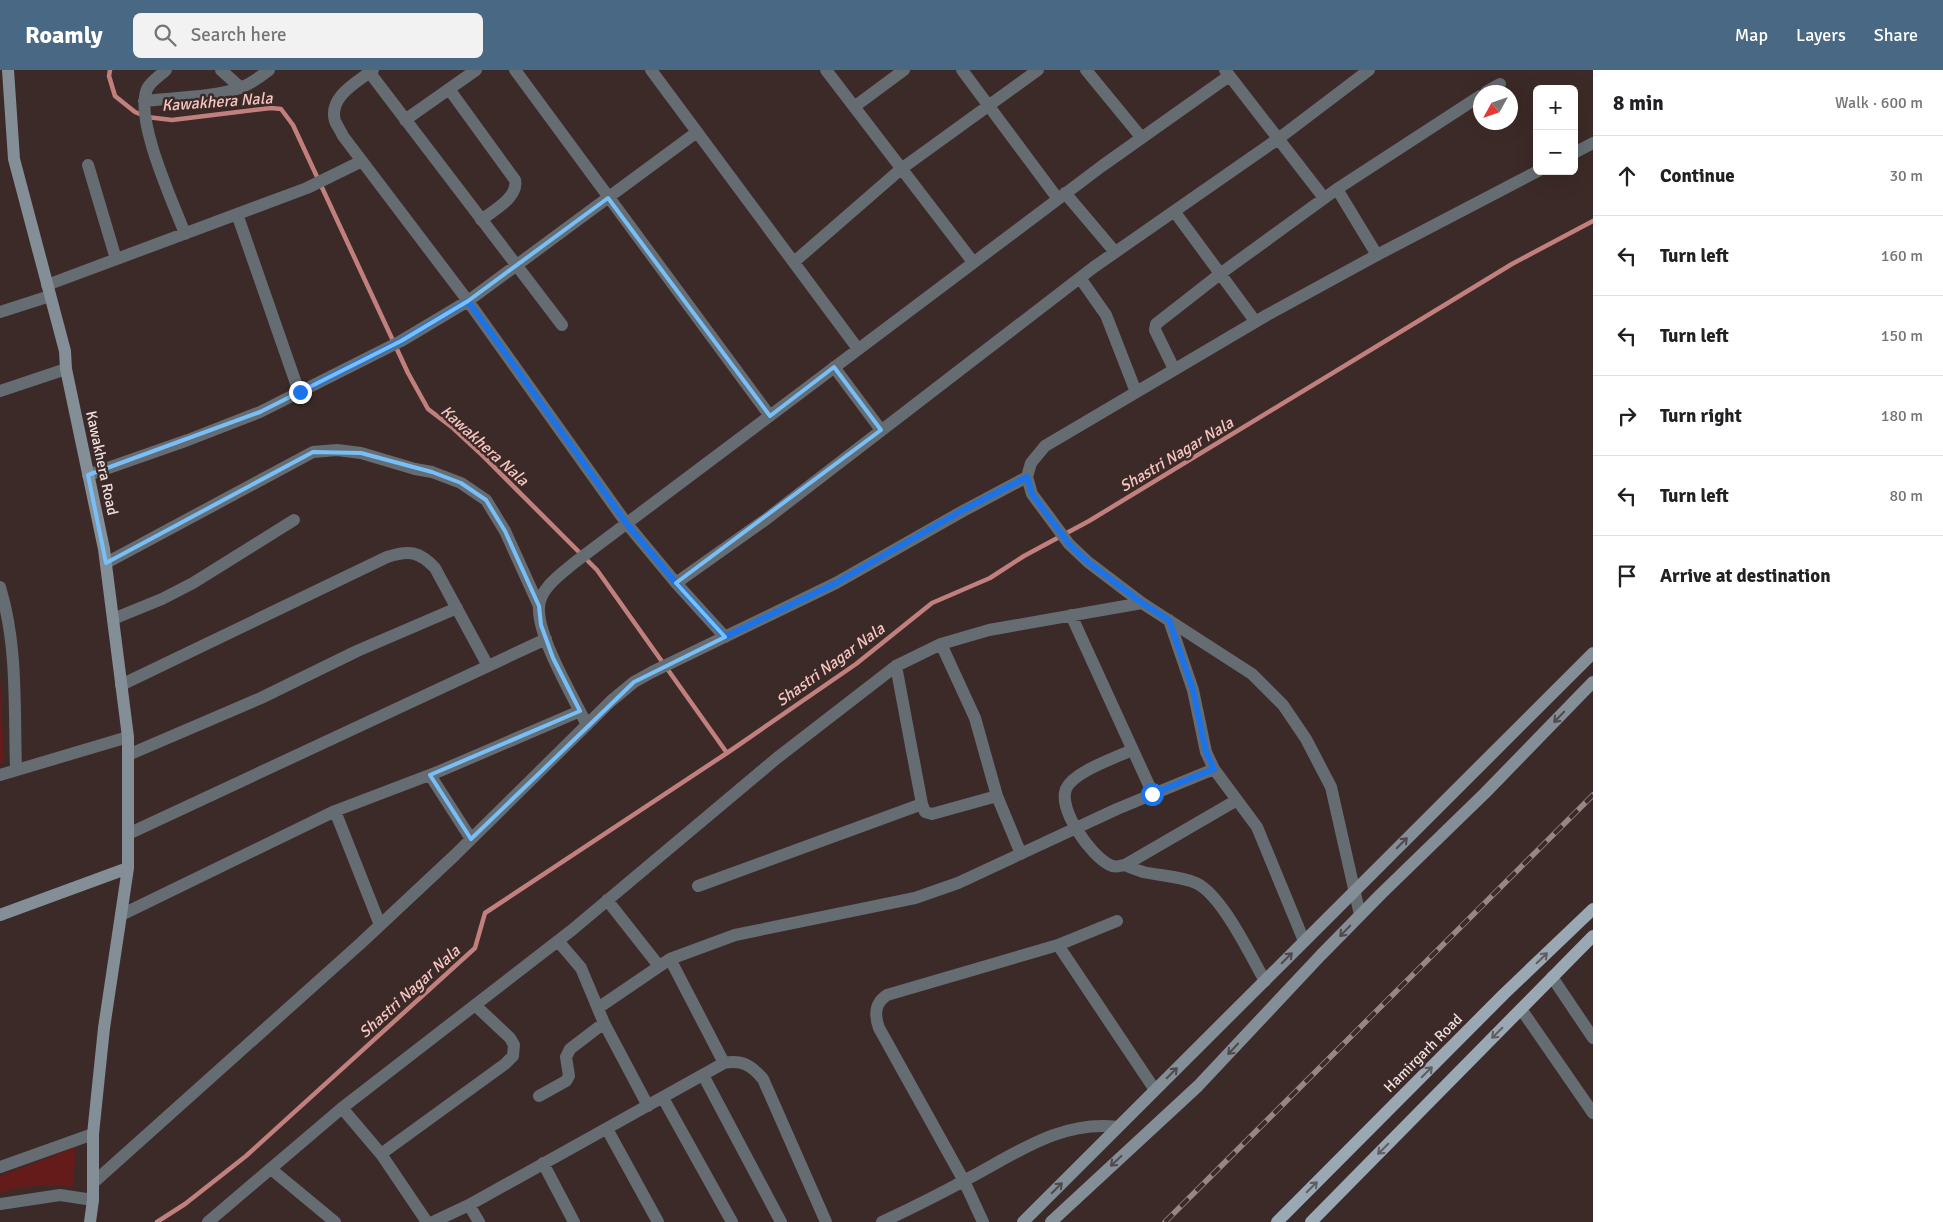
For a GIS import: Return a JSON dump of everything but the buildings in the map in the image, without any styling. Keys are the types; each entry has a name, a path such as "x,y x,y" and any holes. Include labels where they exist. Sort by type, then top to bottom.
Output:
{"main road":[{"name":"Hamirgarh Road","path":"1277,1222 1504,994 1593,909"},
{"path":"1311,1222 1593,936"}],"street":[{"name":"Kawakhera Road","path":"8,70 14,159 66,351 66,369 106,563 128,737 128,868 104,1028 93,1134 93,1200 90,1222"},
{"path":"166,70 148,87 144,104 150,141 184,234"},
{"path":"221,70 241,88"},
{"path":"144,104 214,94 241,88 269,70"},
{"path":"406,120 476,70"},
{"path":"515,70 770,416"},
{"path":"651,70 858,349"},
{"path":"826,70 973,262"},
{"path":"854,107 904,70"},
{"path":"962,70 988,106 1062,196 1115,252"},
{"path":"794,262 901,169 1038,70"},
{"path":"1086,70 1142,137"},
{"path":"676,583 765,520 1115,252 1278,139 1369,70"},
{"path":"562,325 481,220 371,71 340,97 334,111 335,122 343,136 468,301 627,524 676,583 725,637"},
{"path":"539,606 543,594 554,579 574,563 1227,73 1324,198"},
{"path":"449,89 515,180 516,185 512,195 481,220"},
{"path":"1174,369 1155,330 1155,326 1220,274 1337,188 1473,101"},
{"path":"88,475 260,412 401,341 468,301 697,132"},
{"path":"1578,151 1593,143"},
{"path":"0,312 116,259 307,188 362,161"},
{"path":"88,165 116,259"},
{"path":"1360,915 1331,787 1306,739 1283,705 1252,674 1142,603 1088,562 1069,544 1042,510 1032,494 1027,477 1031,463 1045,446 1255,322 1376,255 1533,174"},
{"path":"1337,188 1376,255"},
{"path":"1174,211 1255,322"},
{"path":"237,214 300,392"},
{"path":"1080,278 1106,315 1136,392"},
{"path":"834,367 881,430"},
{"path":"0,391 66,369"},
{"path":"106,563 313,452 337,450 361,453 414,469 432,472 461,483 486,500 505,531 539,606 541,625 553,658 587,725"},
{"path":"93,1183 380,925 471,839 611,701 634,682 836,583 963,510 1027,477"},
{"path":"113,619 162,599 294,520"},
{"path":"122,685 387,557 403,552 413,553 429,561 435,568 488,666"},
{"path":"0,587 4,614 12,642 16,769"},
{"path":"208,1222 342,1108 558,941 777,758 896,666 941,644 996,628 1142,603"},
{"path":"128,755 261,698 357,651 457,608"},
{"path":"1071,615 1152,794"},
{"path":"1169,620 1193,690 1206,752 1214,769 1257,827 1304,941"},
{"path":"128,834 546,639"},
{"path":"941,644 975,718 997,796 1021,854"},
{"path":"1023,1222 1593,653"},
{"path":"896,666 925,812 932,814 997,796"},
{"path":"1051,1222 1198,1086 1360,915 1485,793 1593,682"},
{"path":"121,914 335,811 430,775 580,712"},
{"path":"0,775 128,737"},
{"path":"1132,750 1082,773 1068,785 1066,790 1065,800 1076,828 1093,852 1102,860 1116,867 1125,866 1237,800"},
{"path":"598,1008 670,959 735,935 916,898 958,883 1117,809 1214,769"},
{"path":"430,775 471,839"},
{"path":"698,886 922,804"},
{"path":"335,811 380,925"},
{"path":"1125,866 1143,872 1182,878 1197,883 1209,891 1220,904 1265,981"},
{"path":"0,915 128,868"},
{"path":"607,900 659,966"},
{"path":"983,1222 964,1181 879,1028 876,1020 877,1005 887,995 1058,945 1117,921"},
{"path":"558,941 580,968 604,1023 648,1106"},
{"path":"1058,945 1155,1090"},
{"path":"670,959 724,1063"},
{"path":"1552,977 1593,1038"},
{"path":"381,1154 513,1056 514,1045 510,1038 475,1005"},
{"path":"1521,1009 1593,1113"},
{"path":"539,1096 566,1081 569,1076 566,1057 570,1049 604,1023"},
{"path":"433,1222 469,1205 724,1063 734,1061 744,1063 754,1069 763,1079 826,1222"},
{"path":"703,1075 781,1222"},
{"path":"663,1098 732,1222"},
{"path":"342,1108 381,1154 427,1222"},
{"path":"882,1222 1044,1138 1074,1128 1099,1125 1118,1127"},
{"path":"607,1128 658,1222"},
{"path":"0,1167 93,1134"},
{"path":"543,1163 574,1222"},
{"path":"271,1169 335,1222"},
{"path":"0,1204 60,1195 93,1200"},
{"path":"469,1205 479,1222"}],"highlighted area":[{"path":"608,198 770,416 834,367 881,430 676,583 725,637 634,682 471,839 430,775 580,711 553,658 541,625 539,606 505,531 486,500 461,483 432,472 361,453 313,452 106,563 88,475 260,412 401,341 468,301"}],"shaded area":[{"path":"0,675 4,763 0,764"},
{"path":"76,1147 73,1187 36,1186 0,1193 0,1176"}],"waterway":[{"name":"Kawakhera Nala","path":"110,70 109,76 115,96 135,112 147,117 172,120 271,108 281,109 293,125 408,373 428,409 453,428 480,453 597,570 727,753"},
{"name":"Shastri Nagar Nala","path":"157,1222 185,1204 246,1156 475,948 485,913 727,753 856,664 932,603 990,578 1024,556 1089,521 1512,264 1593,221"}],"railway":[{"path":"1165,1222 1593,795"}],"route":[{"path":"300,392 401,341 468,301 627,524 676,583 725,637 836,583 963,510 1027,477 1032,494 1042,510 1069,544 1088,562 1142,603 1169,620 1193,690 1206,752 1214,769 1152,794"}]}
